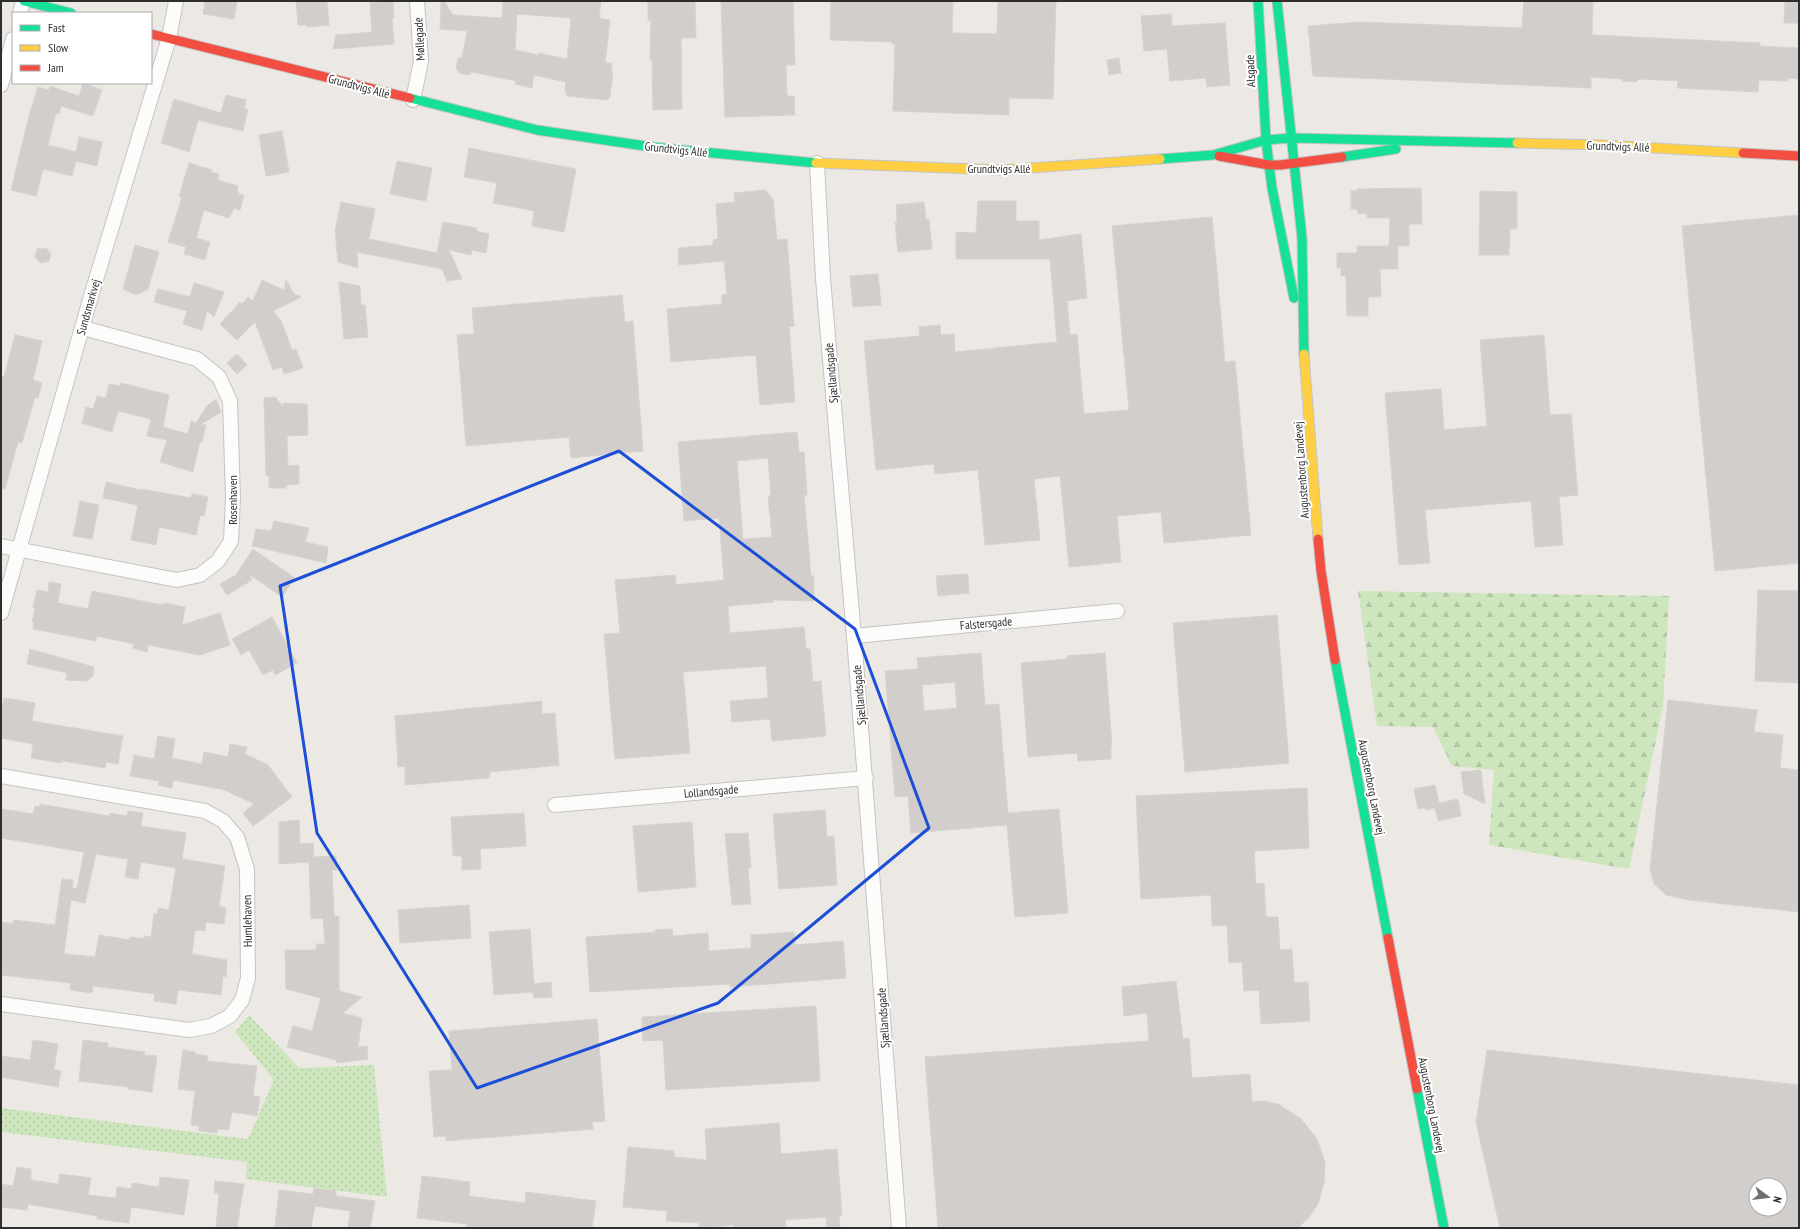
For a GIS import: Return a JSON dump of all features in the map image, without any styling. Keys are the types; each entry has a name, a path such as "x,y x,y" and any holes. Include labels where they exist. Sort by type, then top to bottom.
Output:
{"street":[{"path":"20,12 23,1 67,12"},
{"name":"Sundsmarkvej","path":"1,613 83,328 169,38 176,1"},
{"name":"Møllegade","path":"413,100 421,61 417,1"},
{"name":"Alsgade","path":"1258,1 1266,140"},
{"path":"1277,1 1291,138"},
{"path":"1259,17 1270,43"},
{"name":"Grundtvigs Allé","path":"152,34 537,130 652,146 817,163 1001,170 1107,164 1213,155 1266,140 1291,138 1616,146 1799,156"},
{"path":"1,85 12,43"},
{"path":"1275,128 1276,139 1293,163"},
{"name":"Augustenborg Landevej","path":"1291,138 1302,238 1303,346 1321,571 1331,641 1444,1228"},
{"path":"1266,140 1281,168"},
{"name":"Augustenborg Landevej","path":"1266,140 1269,165 1303,346"},
{"name":"Grundtvigs Allé","path":"1213,155 1281,168 1293,163 1365,154 1438,142"},
{"name":"Sjællandsgade","path":"817,163 823,279 866,778 899,1228"},
{"path":"1290,231 1303,302"},
{"name":"Rosenhaven","path":"1,546 19,551 177,580 200,575 218,561 231,541 233,498 230,401 219,377 197,359 83,328"},
{"name":"Falstersgade","path":"854,636 1117,611"},
{"name":"Humlehaven","path":"1,776 205,811 223,821 237,837 247,869 248,978 242,1000 230,1016 211,1026 189,1030 1,1004"},
{"name":"Lollandsgade","path":"555,805 866,778"}],"highlighted area":[{"path":"619,451 855,629 929,828 718,1003 477,1088 317,833 280,586"}],"green space":[{"path":"1358,591 1669,596 1663,706 1629,869 1489,845 1494,770 1452,766 1433,727 1377,726"},
{"path":"249,1015 299,1068 374,1065 387,1197 246,1179 247,1162 1,1132 1,1108 248,1139 274,1080 235,1032"}],"building":[{"path":"205,1 237,1 234,19 203,14"},
{"path":"296,1 327,1 329,25 307,27 307,25 298,25"},
{"path":"393,1 394,18 392,18 394,44 333,49 336,35 372,32 370,3"},
{"path":"441,1 444,1 453,15 502,18 503,1 601,1 599,18 610,20 605,63 612,63 611,72 613,72 610,97 608,100 567,96 567,93 565,92 566,82 534,75 532,88 515,84 516,81 471,72 470,75 459,73 456,68 458,58 462,58 467,31 440,29","holes":["517,14 571,18 567,59 515,50"]},
{"path":"648,1 695,1 696,38 681,38 682,109 653,110 652,60 650,60 651,20 648,21"},
{"path":"721,1 793,1 795,65 786,65 787,96 794,96 795,115 725,117"},
{"path":"831,1 953,1 952,33 997,34 998,1 1056,1 1053,99 1009,98 1009,115 893,111 895,44 892,44 892,42 830,40"},
{"path":"1524,1 1593,1 1592,35 1760,43 1760,46 1799,48 1799,79 1788,78 1788,81 1759,80 1758,92 1677,88 1678,81 1638,79 1637,82 1622,81 1622,79 1591,77 1591,88 1313,76 1308,26 1360,22 1522,28"},
{"path":"1785,1 1799,1 1799,23 1784,23"},
{"path":"1171,14 1172,26 1225,23 1230,85 1207,87 1206,78 1170,81 1167,49 1144,51 1141,16"},
{"path":"1119,58 1121,73 1109,75 1107,60"},
{"path":"83,84 102,90 93,116 61,106 59,114 56,113 48,145 76,152 79,137 102,142 97,166 76,161 72,176 43,169 36,196 11,190 29,116 38,87 49,90 50,86 79,96"},
{"path":"226,95 246,100 244,109 248,109 243,131 198,120 189,152 161,143 174,99 221,113"},
{"path":"282,131 289,172 266,176 259,135"},
{"path":"469,148 576,169 564,232 532,226 534,211 493,203 497,183 464,177"},
{"path":"397,161 432,168 426,201 390,194"},
{"path":"189,163 212,170 211,172 219,174 218,180 238,186 238,194 244,195 240,210 234,208 229,218 204,210 196,238 210,242 205,260 184,254 186,247 168,242 182,197 179,196"},
{"path":"1421,188 1422,224 1409,224 1409,246 1398,246 1398,269 1380,269 1381,297 1368,297 1368,316 1347,316 1346,276 1341,276 1341,268 1337,268 1337,253 1357,253 1357,246 1389,246 1390,218 1367,218 1367,213 1358,214 1357,209 1351,209 1351,191 1357,191 1357,189"},
{"path":"765,190 773,199 777,240 787,239 794,326 789,327 795,402 760,405 756,355 671,362 667,309 722,304 722,295 727,294 724,261 679,265 678,248 713,245 713,240 718,239 716,204 735,202 734,193"},
{"path":"1480,191 1517,192 1517,229 1510,229 1509,255 1479,255"},
{"path":"978,201 1016,201 1016,221 1039,221 1039,240 1081,234 1087,298 1067,301 1070,335 1077,334 1084,414 1129,410 1112,226 1212,217 1225,362 1235,361 1251,535 1164,543 1161,512 1117,516 1121,562 1069,567 1060,476 1034,479 1040,540 985,545 978,470 935,474 934,464 876,470 864,341 920,336 919,327 940,325 941,335 954,334 955,352 1057,342 1050,259 956,259 956,232 976,233"},
{"path":"341,202 375,209 369,239 437,253 443,222 477,228 476,231 489,234 486,253 472,250 471,255 449,250 462,279 447,281 442,269 357,252 358,268 338,262 335,231"},
{"path":"924,202 926,220 929,219 932,249 898,252 895,223 897,223 896,205"},
{"path":"1799,215 1799,563 1715,571 1682,226"},
{"path":"135,245 159,252 148,289 136,295 123,289"},
{"path":"46,248 51,254 49,261 41,263 35,257 37,249"},
{"path":"878,274 881,305 853,307 850,276"},
{"path":"262,280 284,290 286,280 294,294 301,297 273,311 281,320 292,350 296,349 303,368 284,374 282,367 273,370 255,322 237,340 220,324 240,302 242,304 248,297 253,301"},
{"path":"339,282 360,286 361,305 365,305 368,337 344,339"},
{"path":"194,283 224,292 214,317 207,311 202,330 183,324 187,311 154,302 158,289 190,297"},
{"path":"622,295 625,322 633,321 643,451 571,458 569,437 466,446 457,335 474,334 472,308"},
{"path":"15,335 42,341 33,380 42,383 38,398 35,397 22,443 18,442 5,489 1,488 1,376 4,377"},
{"path":"1544,335 1550,415 1571,414 1578,495 1559,497 1563,545 1535,547 1531,501 1425,510 1430,563 1399,565 1385,393 1441,389 1444,430 1487,426 1480,340"},
{"path":"237,354 247,365 237,374 227,363"},
{"path":"121,383 169,395 163,427 188,434 191,421 196,423 207,406 216,399 221,412 201,424 206,425 202,442 200,441 193,472 160,462 167,440 147,436 151,419 118,411 112,432 82,423 86,407 93,409 97,396 106,398 109,384 120,386"},
{"path":"275,397 284,408 283,403 307,404 308,435 287,436 288,466 299,465 299,484 286,485 286,488 269,488 269,476 266,476 264,398"},
{"path":"797,432 799,452 804,452 807,495 804,495 811,576 814,576 814,601 773,600 774,602 728,606 730,633 804,627 806,649 810,649 813,682 821,681 826,736 772,741 770,719 732,722 730,701 768,698 766,666 683,672 690,753 615,759 604,634 620,633 615,580 675,575 676,585 724,580 719,518 684,521 678,442","holes":["768,458 771,495 768,496 772,537 743,539 737,461"]},
{"path":"106,482 141,490 191,498 192,494 208,497 204,516 200,515 196,535 159,527 156,545 131,540 138,505 103,498"},
{"path":"80,501 99,505 92,539 73,536"},
{"path":"274,521 309,528 305,542 328,547 326,563 252,546 256,529 271,531"},
{"path":"253,549 295,578 282,597 249,574 252,580 227,595 220,584 236,575"},
{"path":"968,574 969,593 938,596 936,576"},
{"path":"49,582 61,584 58,603 88,609 92,591 163,605 164,603 185,607 182,625 220,613 230,645 200,655 148,645 147,652 133,648 134,644 97,636 96,641 33,629 34,622 32,622 35,608 33,607 37,590 48,592"},
{"path":"1758,590 1799,591 1799,683 1755,681"},
{"path":"1277,615 1289,763 1185,772 1173,623"},
{"path":"272,617 297,663 275,675 273,670 263,675 249,650 241,655 232,639"},
{"path":"30,649 94,667 93,676 87,681 66,680 67,673 27,664"},
{"path":"981,653 985,705 999,704 1008,813 1059,809 1068,913 1015,917 1007,825 911,833 908,796 895,797 885,671 918,669 917,658","holes":["955,682 957,708 924,711 922,685"]},
{"path":"1105,653 1112,746 1111,759 1078,761 1077,753 1028,757 1021,663 1067,659 1067,656"},
{"path":"4,698 35,703 32,721 123,736 118,764 106,762 105,768 31,758 33,744 1,738 1,714"},
{"path":"1668,700 1757,710 1754,732 1783,735 1780,768 1799,770 1799,912 1689,900 1666,895 1654,884 1650,869"},
{"path":"542,701 542,714 555,713 559,765 490,772 489,778 405,785 405,766 398,767 395,716"},
{"path":"158,736 175,739 172,758 202,764 204,752 228,757 230,744 247,747 245,754 268,765 292,797 253,826 243,813 254,804 225,790 173,780 172,788 158,785 159,781 130,776 134,755 154,759"},
{"path":"1481,770 1485,804 1464,794 1461,772"},
{"path":"1435,785 1439,803 1458,799 1461,816 1438,821 1435,808 1425,810 1425,808 1418,809 1414,789"},
{"path":"1307,788 1309,848 1254,851 1256,884 1264,883 1266,917 1278,917 1280,950 1292,949 1294,983 1308,982 1310,1021 1261,1024 1259,990 1244,991 1242,962 1229,963 1227,925 1212,926 1211,895 1141,899 1136,796"},
{"path":"40,804 110,816 110,813 127,816 128,811 143,813 141,826 186,833 182,859 225,866 219,906 226,908 224,924 206,922 205,931 195,930 192,954 227,960 226,977 223,976 221,995 178,990 176,1004 154,1001 155,994 93,986 92,993 70,990 71,983 1,975 1,922 13,924 13,920 55,925 62,879 73,880 72,888 77,889 84,852 1,838 1,809 33,814 35,806 39,807","holes":["96,854 128,859 125,877 138,879 141,862 176,868 169,910 158,908 157,914 154,914 151,937 144,936 144,939 130,937 130,940 99,935 95,957 64,954 71,900 85,903"]},
{"path":"825,810 827,837 834,836 837,885 779,889 773,814"},
{"path":"524,813 526,846 480,849 481,869 462,870 462,856 453,856 451,817"},
{"path":"299,820 300,844 313,843 314,857 336,856 337,870 332,870 334,916 339,916 339,991 362,997 343,1013 362,1018 358,1047 367,1046 368,1059 337,1063 336,1060 287,1047 293,1026 312,1031 321,998 286,989 285,950 317,950 316,944 325,944 323,918 311,919 309,862 279,864 279,822"},
{"path":"692,822 696,887 638,892 633,826"},
{"path":"748,833 751,868 748,868 751,904 732,905 725,834"},
{"path":"469,905 471,938 400,943 398,910"},
{"path":"530,929 534,984 551,982 552,997 534,998 533,992 494,995 489,932"},
{"path":"672,929 673,936 708,933 709,951 751,948 751,935 794,932 795,945 843,941 846,978 730,987 730,984 590,992 586,937 656,932 655,930"},
{"path":"1176,981 1183,1039 1189,1038 1192,1078 1250,1074 1252,1102 1264,1101 1278,1104 1301,1119 1317,1139 1325,1162 1324,1183 1318,1204 1310,1216 1298,1228 938,1228 925,1057 1149,1041 1147,1013 1124,1016 1122,987"},
{"path":"816,1006 820,1081 666,1090 663,1040 643,1041 642,1017"},
{"path":"597,1019 605,1121 592,1122 593,1129 446,1141 446,1136 434,1137 429,1071 452,1070 449,1031"},
{"path":"33,1040 58,1044 54,1070 61,1071 58,1087 1,1077 1,1056 30,1060"},
{"path":"83,1040 108,1043 108,1047 145,1052 144,1055 157,1056 152,1092 128,1089 128,1087 79,1081"},
{"path":"183,1050 208,1056 207,1061 257,1066 253,1096 260,1097 257,1116 232,1112 229,1130 217,1129 217,1133 199,1131 199,1126 191,1125 195,1091 178,1089"},
{"path":"1487,1050 1799,1085 1799,1228 1500,1228 1476,1122"},
{"path":"779,1123 781,1154 837,1149 842,1215 839,1216 840,1228 827,1228 826,1217 785,1220 786,1228 734,1228 734,1225 699,1228 699,1223 666,1221 667,1211 623,1207 628,1147 674,1151 674,1157 707,1160 705,1129"},
{"path":"17,1167 31,1169 31,1180 58,1184 60,1174 91,1178 88,1195 116,1198 117,1187 131,1189 132,1183 159,1187 160,1177 189,1180 184,1215 131,1207 129,1223 97,1219 97,1216 28,1204 27,1210 1,1207 1,1184 13,1186"},
{"path":"422,1176 470,1182 469,1196 525,1203 526,1192 596,1201 592,1228 467,1228 467,1224 417,1218"},
{"path":"215,1181 244,1184 237,1228 216,1227 219,1194 214,1193"},
{"path":"314,1188 336,1191 336,1196 375,1201 370,1228 348,1228 350,1211 315,1206 311,1228 275,1226 279,1190 313,1194"}],"traffic: fast":[{"path":"24,1 67,12"},
{"path":"1258,1 1266,140 1272,188 1294,298"},
{"path":"1277,1 1302,238 1304,354"},
{"path":"410,98 537,130 652,147 816,163"},
{"path":"1160,159 1213,155 1266,140 1291,138 1517,143"},
{"path":"1342,157 1396,149"},
{"path":"1335,660 1388,938"},
{"path":"1417,1089 1444,1228"}],"traffic: slow":[{"path":"1517,143 1603,145 1743,153"},
{"path":"816,163 1001,170 1160,159"},
{"path":"1304,354 1318,539"}],"traffic: jam":[{"path":"152,34 410,98"},
{"path":"1743,153 1799,156"},
{"path":"1219,156 1269,165 1342,157"},
{"path":"1318,539 1321,571 1335,660"},
{"path":"1388,938 1417,1089"}]}
